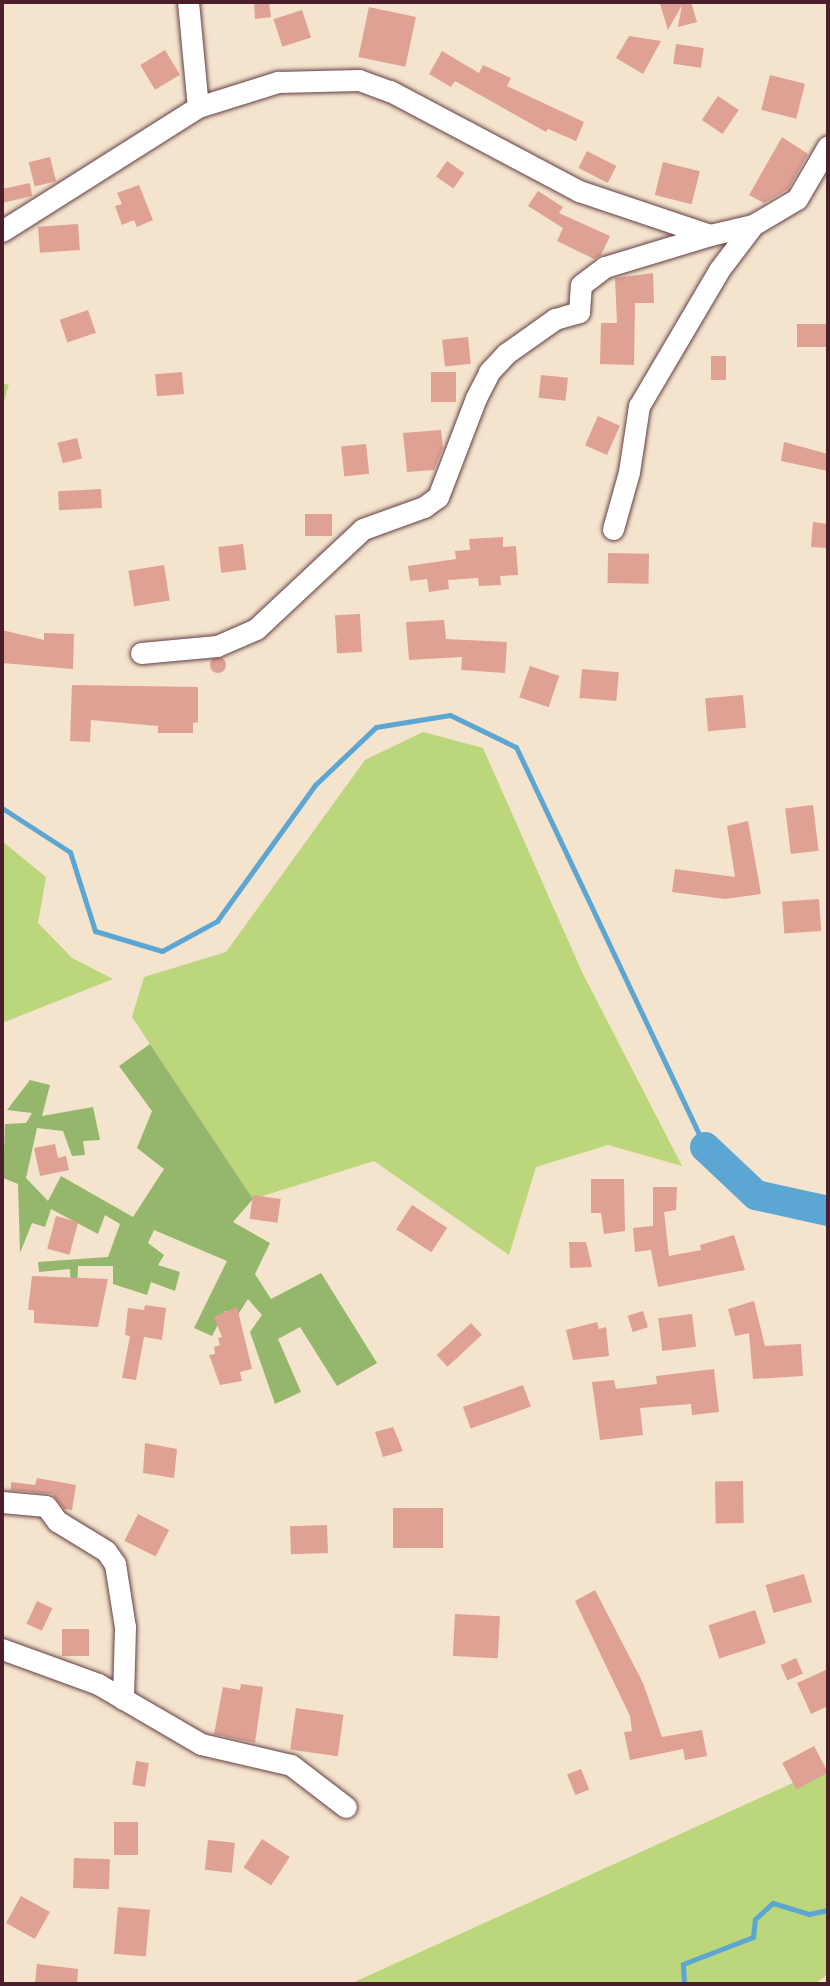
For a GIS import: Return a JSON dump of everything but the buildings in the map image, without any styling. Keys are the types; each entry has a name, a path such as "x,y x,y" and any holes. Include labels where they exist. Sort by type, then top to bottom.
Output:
{"street":[{"path":"188,2 198,107"},
{"path":"2,231 198,107 278,82 359,80 390,91 579,191 710,236"},
{"path":"797,199 828,146"},
{"path":"141,653 217,646 256,629 363,529 424,508 438,498 476,398 489,372 507,353 555,319 579,312 581,285 605,267 753,225 828,180"},
{"path":"613,529 629,472 639,406 719,270 753,225"},
{"path":"2,1502 47,1506 57,1521 106,1551 115,1564 125,1627 123,1699"},
{"path":"2,1649 98,1684 201,1744 291,1765 346,1807"}],"green space":[{"path":"2,383 9,385 2,408"},
{"path":"423,732 483,748 582,972 682,1166 608,1145 536,1167 509,1255 374,1161 253,1199 132,1017 144,977 226,952 365,760"},
{"path":"2,841 46,877 38,923 72,958 113,979 2,1023"},
{"path":"150,1044 253,1199 233,1222 270,1243 255,1274 271,1299 321,1273 377,1363 337,1386 300,1327 278,1339 301,1392 275,1404 250,1332 262,1315 248,1299 237,1316 225,1311 212,1336 194,1328 227,1261 154,1230 148,1243 164,1255 158,1265 180,1272 175,1291 151,1282 147,1295 113,1284 113,1266 78,1266 77,1292 71,1293 70,1269 39,1272 38,1262 108,1257 120,1224 105,1215 98,1234 51,1209 45,1227 32,1223 20,1253 18,1184 3,1178 5,1124 26,1123 32,1113 7,1110 30,1080 50,1085 42,1116 93,1107 100,1140 83,1141 85,1155 72,1156 63,1131 37,1128 26,1178 48,1201 61,1176 133,1217 164,1169 137,1148 152,1111 119,1066"},
{"path":"828,1767 828,1974 815,1984 350,1984"}],"waterway":[{"path":"2,808 70,852 95,931 162,951 217,921 315,785 376,727 450,715 516,747 705,1147"},
{"path":"705,1147 756,1195 828,1211"},
{"path":"684,1984 683,1964 753,1937 755,1919 773,1903 809,1914 828,1910"}]}
